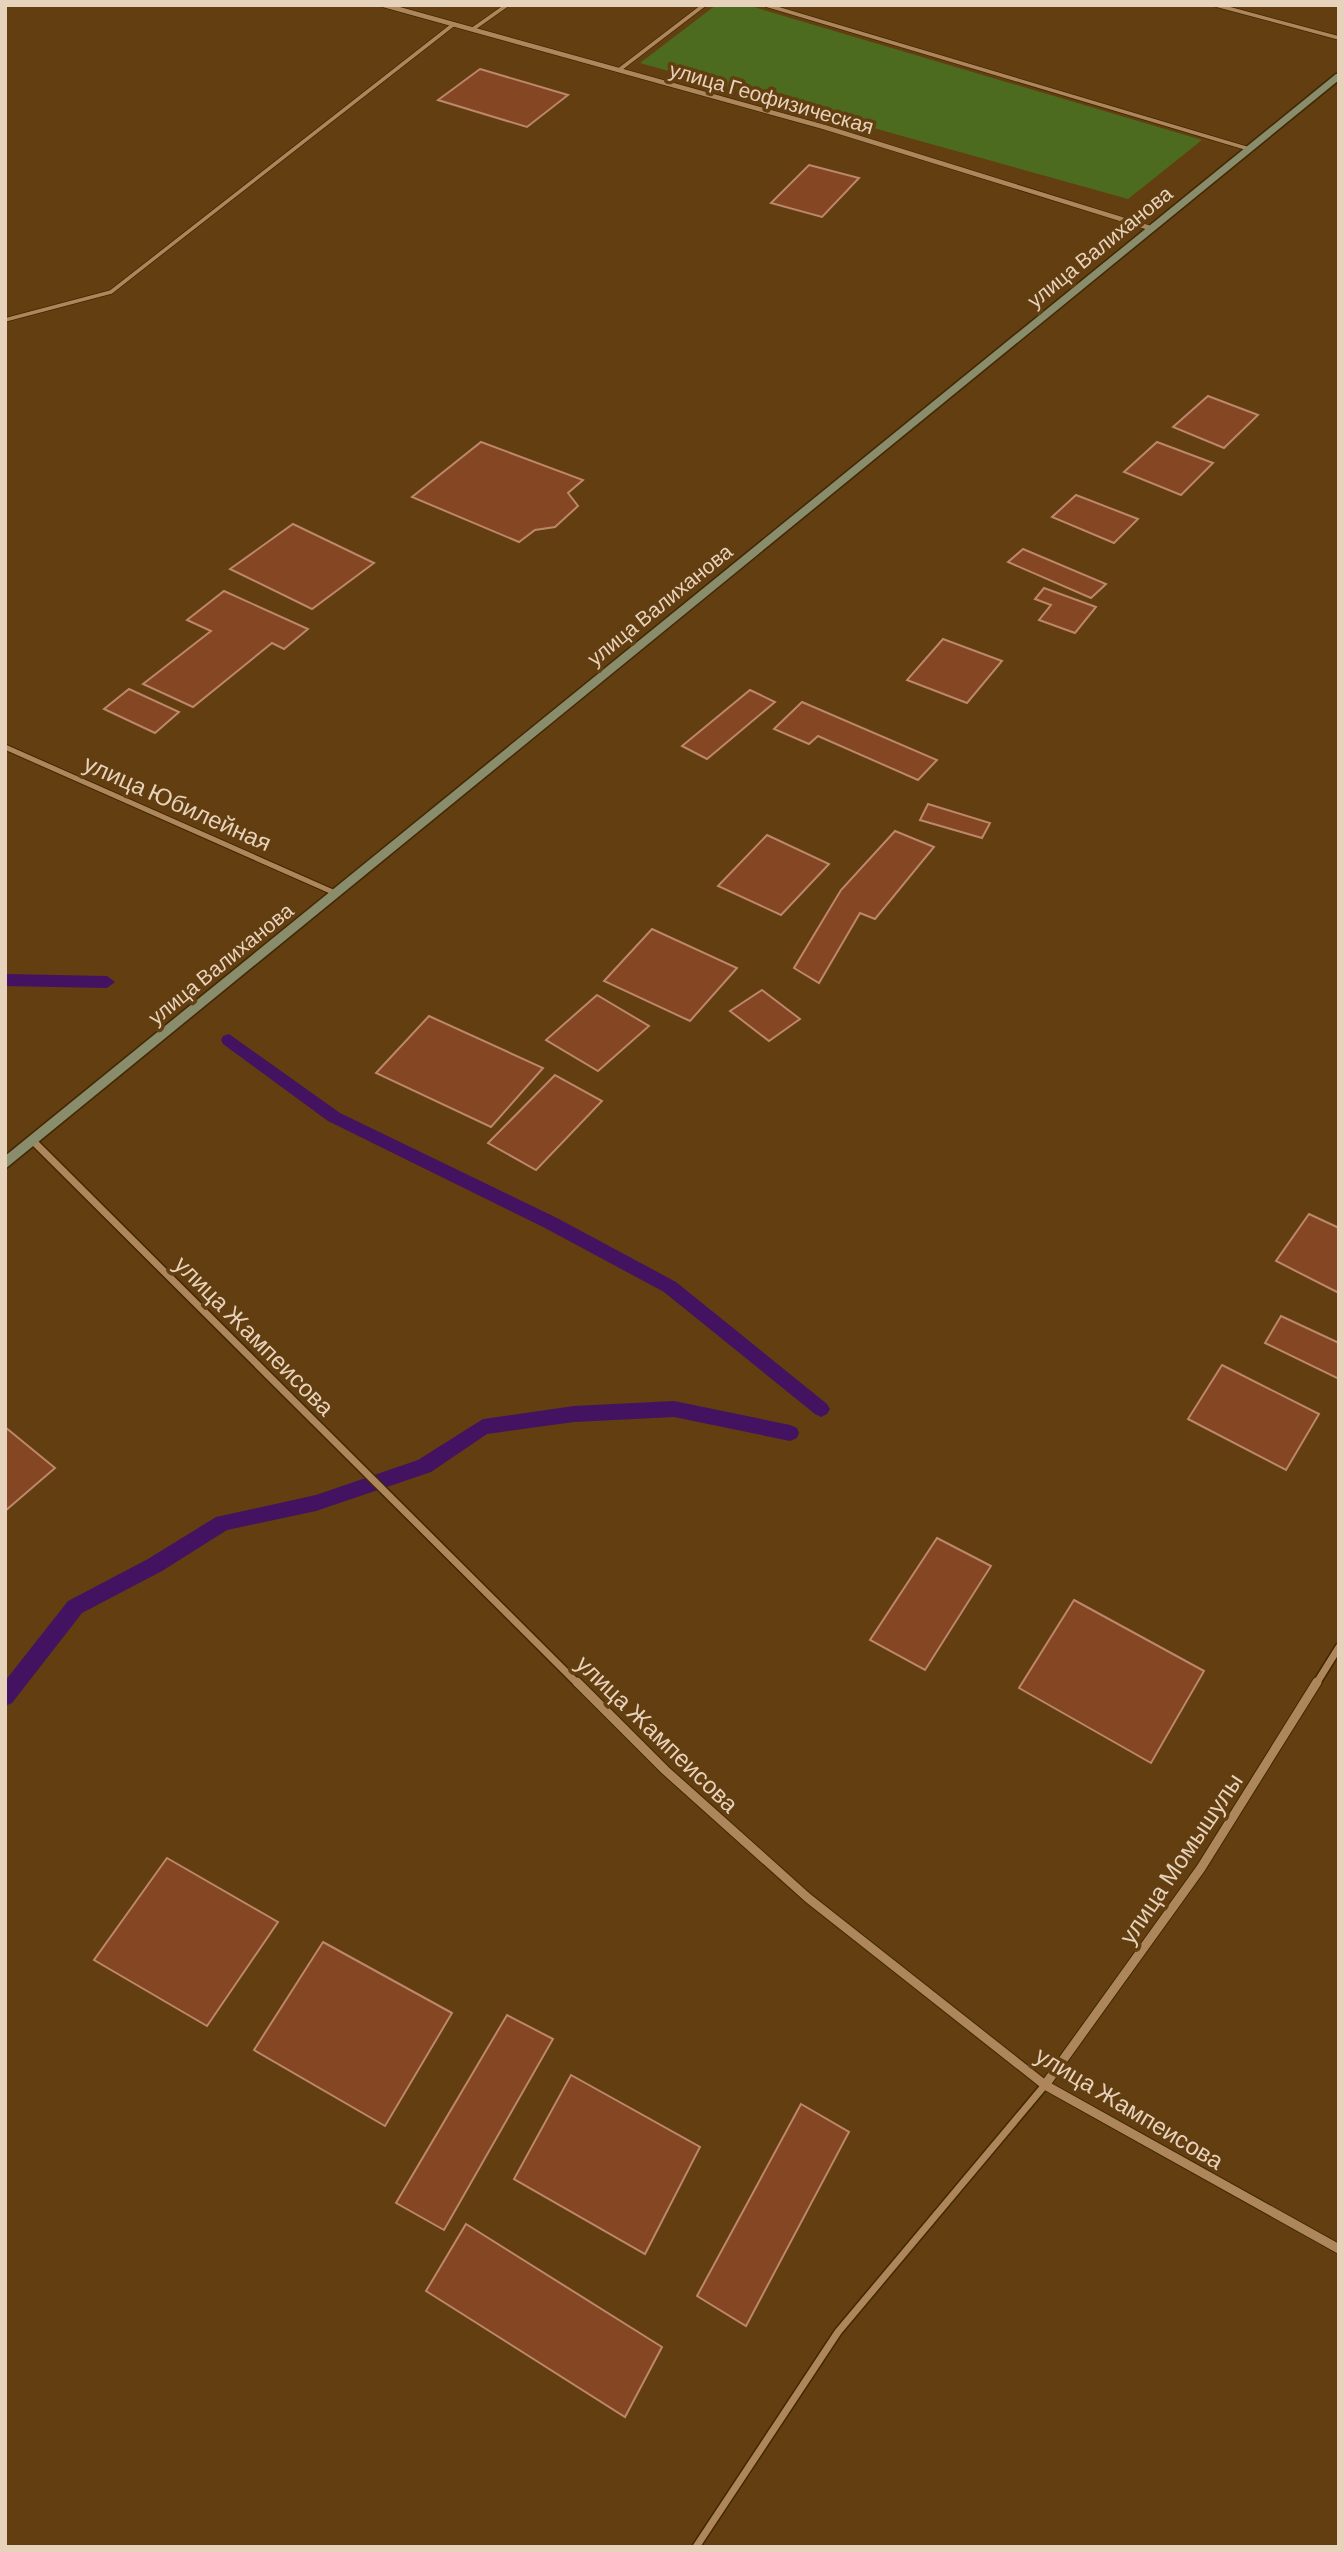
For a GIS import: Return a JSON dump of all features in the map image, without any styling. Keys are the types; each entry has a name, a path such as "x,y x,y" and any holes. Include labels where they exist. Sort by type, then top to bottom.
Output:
{"main road":[{"name":"улица Валиханова","path":"5,1164 1339,76"}],"street":[{"name":"улица Геофизическая","path":"384,5 837,131 1150,228"},
{"name":"улица Юбилейная","path":"5,747 335,893"},
{"name":"улица Жампеисова","path":"33,1141 665,1770 808,1898 1045,2085 1339,2249"},
{"name":"улица Момышулы","path":"1045,2085 1201,1868 1339,1647"}],"lane":[{"path":"473,29 507,5"},
{"path":"618,70 704,5"},
{"path":"766,5 1249,149"},
{"path":"1216,5 1339,38"},
{"path":"5,320 111,292 454,24"},
{"path":"696,2547 838,2332 1045,2085"}],"green space":[{"path":"716,5 747,5 1202,140 1128,199 640,63"}],"building":[{"path":"480,69 568,95 527,127 438,100"},
{"path":"809,165 859,178 822,217 771,203"},
{"path":"1208,396 1258,415 1224,448 1173,427"},
{"path":"481,442 583,480 568,493 578,506 555,527 535,530 519,542 412,497"},
{"path":"1157,442 1213,463 1181,495 1124,472"},
{"path":"1076,495 1138,519 1114,543 1052,517"},
{"path":"293,524 374,563 312,609 230,569"},
{"path":"1023,549 1106,584 1091,598 1008,562"},
{"path":"1044,588 1096,607 1075,633 1039,620 1051,605 1035,599"},
{"path":"224,591 308,629 284,649 272,643 193,707 143,684 211,631 187,620"},
{"path":"943,639 1002,661 967,703 907,680"},
{"path":"129,689 179,712 155,733 104,709"},
{"path":"750,690 775,702 707,759 682,746"},
{"path":"802,702 937,760 918,780 818,736 809,744 774,729"},
{"path":"928,804 990,823 982,838 920,820"},
{"path":"895,831 934,847 875,919 860,913 819,983 794,968 841,890"},
{"path":"767,835 829,864 781,915 718,886"},
{"path":"652,929 737,968 690,1021 604,981"},
{"path":"762,990 800,1019 769,1041 730,1011"},
{"path":"597,995 649,1026 598,1071 546,1040"},
{"path":"429,1016 543,1068 491,1127 376,1073"},
{"path":"555,1075 602,1101 536,1170 488,1143"},
{"path":"1309,1214 1339,1228 1339,1293 1276,1261"},
{"path":"1281,1316 1339,1343 1339,1379 1265,1343"},
{"path":"1222,1365 1319,1414 1286,1470 1188,1419"},
{"path":"5,1427 55,1468 5,1511"},
{"path":"937,1538 991,1566 925,1670 870,1640"},
{"path":"1074,1600 1204,1671 1151,1763 1019,1688"},
{"path":"167,1858 278,1922 207,2026 94,1960"},
{"path":"323,1942 452,2013 385,2126 254,2050"},
{"path":"507,2015 553,2039 444,2230 396,2203"},
{"path":"571,2075 700,2147 645,2254 514,2179"},
{"path":"801,2104 849,2132 746,2326 697,2296"},
{"path":"466,2224 662,2347 625,2417 426,2291"}],"waterway":[{"path":"5,980 107,982"},
{"path":"229,1040 334,1117 551,1223 670,1287 821,1409"},
{"path":"5,1697 75,1607 155,1565 223,1523 316,1503 424,1466 483,1427 574,1414 674,1409 790,1433"}]}
